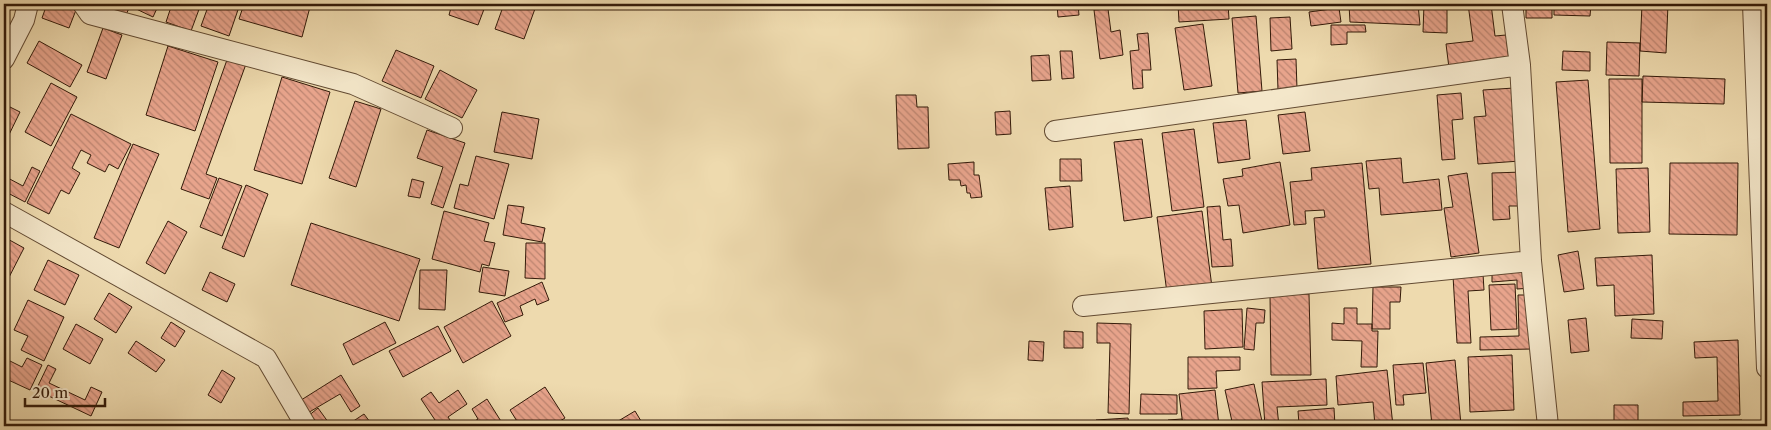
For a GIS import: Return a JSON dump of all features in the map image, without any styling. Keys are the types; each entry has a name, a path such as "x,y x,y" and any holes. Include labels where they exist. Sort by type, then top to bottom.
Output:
{"street":[{"path":"4,59 24,20 28,4"},
{"path":"83,4 90,14 353,84 452,128"},
{"path":"1512,4 1520,65 1531,261 1548,426"},
{"path":"1753,4 1767,368"},
{"path":"1055,131 1520,65"},
{"path":"4,212 266,358 306,426"},
{"path":"1082,306 1531,261"}],"building":[{"path":"47,4 57,4 76,10 69,28 42,18"},
{"path":"110,4 159,4 153,17 130,6 125,17 108,9"},
{"path":"172,4 201,4 191,31 166,22"},
{"path":"209,4 240,4 229,36 201,26"},
{"path":"244,4 299,4 310,7 302,37 239,19"},
{"path":"452,4 486,4 478,25 449,15"},
{"path":"504,4 529,4 536,6 524,39 495,29"},
{"path":"1057,4 1078,4 1079,15 1058,17"},
{"path":"1178,4 1228,4 1229,19 1179,22"},
{"path":"1418,4 1420,25 1350,22 1349,5"},
{"path":"1424,4 1447,4 1447,33 1423,32"},
{"path":"1468,4 1491,4 1495,36 1506,35 1509,61 1449,68 1446,44 1473,41"},
{"path":"1526,4 1552,4 1552,18 1526,18"},
{"path":"1554,4 1591,4 1590,16 1554,15"},
{"path":"1642,4 1668,4 1666,53 1640,51"},
{"path":"1339,8 1341,22 1311,26 1309,12"},
{"path":"1108,9 1111,32 1120,30 1123,55 1100,59 1094,10"},
{"path":"1256,16 1262,91 1238,93 1232,18"},
{"path":"1290,17 1292,49 1271,51 1270,18"},
{"path":"1203,24 1212,86 1184,90 1175,28"},
{"path":"1331,25 1365,25 1366,32 1347,32 1347,44 1331,45"},
{"path":"103,28 122,35 106,79 87,72"},
{"path":"1148,33 1151,70 1142,70 1143,88 1133,89 1130,51 1139,50 1137,34"},
{"path":"39,41 82,65 70,87 27,63"},
{"path":"1607,42 1640,43 1639,76 1606,75"},
{"path":"168,46 218,62 195,131 146,115"},
{"path":"396,50 434,66 421,98 382,81"},
{"path":"1060,51 1072,51 1074,78 1062,79"},
{"path":"1563,51 1590,52 1590,71 1562,70"},
{"path":"1049,55 1051,80 1032,81 1031,56"},
{"path":"228,57 246,64 206,174 217,178 209,199 181,189"},
{"path":"1296,59 1297,89 1278,90 1277,60"},
{"path":"440,70 477,90 462,118 425,99"},
{"path":"1643,76 1725,79 1724,104 1642,102"},
{"path":"282,77 330,92 302,184 254,170"},
{"path":"1609,79 1642,79 1642,163 1610,163"},
{"path":"1588,80 1600,229 1568,232 1556,82"},
{"path":"51,83 77,97 51,146 25,132"},
{"path":"1514,88 1520,161 1478,164 1474,117 1486,116 1483,90"},
{"path":"1461,93 1463,119 1452,120 1455,159 1442,160 1437,95"},
{"path":"896,95 916,95 917,107 928,107 929,148 898,149"},
{"path":"355,101 381,109 356,187 329,178"},
{"path":"4,104 20,112 4,145"},
{"path":"1010,111 1011,134 996,135 995,112"},
{"path":"502,112 539,119 532,159 494,152"},
{"path":"1305,112 1310,151 1283,154 1278,115"},
{"path":"71,114 131,144 118,169 109,164 105,172 87,163 91,155 81,150 72,168 80,173 69,194 61,190 49,214 27,203"},
{"path":"1246,120 1250,159 1218,163 1213,123"},
{"path":"1194,129 1204,207 1172,211 1162,133"},
{"path":"427,130 465,143 443,208 431,204 443,167 417,158"},
{"path":"1142,139 1152,217 1124,221 1114,142"},
{"path":"133,144 159,154 119,248 94,238"},
{"path":"476,156 509,164 494,219 454,208 460,184 468,186"},
{"path":"1401,158 1403,183 1439,179 1442,210 1381,215 1379,188 1369,189 1366,161"},
{"path":"1060,159 1081,159 1082,181 1060,181"},
{"path":"974,162 974,175 979,175 982,197 971,198 970,193 967,193 966,185 961,186 960,180 949,180 948,164"},
{"path":"1280,162 1290,225 1243,233 1239,205 1228,206 1223,179 1243,176 1242,169"},
{"path":"1362,163 1371,264 1318,269 1314,218 1325,217 1324,210 1305,211 1306,224 1294,225 1290,182 1312,180 1311,168"},
{"path":"1670,163 1738,163 1737,235 1669,234"},
{"path":"32,167 40,171 25,202 4,191 4,176 23,186"},
{"path":"1648,168 1650,232 1618,233 1616,169"},
{"path":"1523,172 1524,206 1509,206 1510,219 1493,220 1492,173"},
{"path":"1467,173 1479,253 1451,257 1444,208 1453,207 1448,176"},
{"path":"219,178 242,186 222,236 200,227"},
{"path":"412,179 424,182 420,198 408,196"},
{"path":"246,185 268,194 244,257 222,248"},
{"path":"1070,186 1073,227 1049,230 1045,188"},
{"path":"508,205 524,207 521,223 545,228 542,242 503,235"},
{"path":"1220,206 1223,240 1231,239 1233,266 1212,267 1207,207"},
{"path":"444,211 489,223 484,241 495,243 489,266 482,264 480,272 432,259"},
{"path":"1202,211 1212,287 1167,293 1157,217"},
{"path":"168,221 187,232 165,274 146,263"},
{"path":"311,223 420,259 399,321 291,285"},
{"path":"4,237 24,248 4,287"},
{"path":"526,243 545,243 545,279 525,278"},
{"path":"1578,251 1584,289 1564,292 1558,255"},
{"path":"1652,255 1654,314 1615,316 1614,285 1597,286 1595,258"},
{"path":"48,260 79,275 65,305 34,290"},
{"path":"483,267 509,271 505,296 479,292"},
{"path":"1531,268 1532,288 1517,289 1517,280 1492,282 1492,270"},
{"path":"420,270 447,270 445,310 419,309"},
{"path":"210,272 235,284 227,302 202,290"},
{"path":"1483,274 1484,290 1468,291 1471,343 1457,343 1453,276"},
{"path":"542,282 549,300 537,305 535,299 520,306 523,315 505,322 497,303"},
{"path":"1515,284 1517,329 1491,330 1489,285"},
{"path":"1373,287 1401,287 1400,302 1390,302 1390,329 1372,329"},
{"path":"109,293 132,307 116,333 94,319"},
{"path":"1309,294 1311,375 1271,375 1270,295"},
{"path":"1518,295 1531,295 1533,349 1480,350 1480,337 1519,336"},
{"path":"28,300 64,317 44,361 21,350 28,336 14,330"},
{"path":"492,301 511,336 463,363 444,327"},
{"path":"1247,308 1265,310 1264,323 1256,323 1254,350 1244,349"},
{"path":"1344,308 1357,308 1357,324 1372,324 1372,331 1378,331 1377,367 1361,367 1362,341 1332,340 1332,323 1344,324"},
{"path":"1242,309 1243,347 1205,349 1204,311"},
{"path":"1586,318 1589,351 1571,353 1568,320"},
{"path":"1632,319 1663,321 1662,339 1631,338"},
{"path":"171,322 185,331 175,347 161,338"},
{"path":"385,322 396,343 353,365 343,344"},
{"path":"1097,323 1131,324 1129,414 1108,413 1110,343 1097,343"},
{"path":"76,324 103,339 90,364 63,349"},
{"path":"438,326 451,351 403,377 389,351"},
{"path":"1064,331 1083,332 1083,348 1064,348"},
{"path":"1738,340 1740,415 1683,416 1683,402 1718,401 1717,357 1695,358 1694,342"},
{"path":"136,341 165,360 156,372 128,353"},
{"path":"1029,341 1044,342 1043,361 1028,360"},
{"path":"1512,355 1514,410 1470,412 1468,357"},
{"path":"1188,357 1240,357 1240,370 1216,371 1217,388 1188,389"},
{"path":"4,358 22,367 27,358 42,365 30,390 4,378"},
{"path":"1455,360 1461,425 1432,426 1426,363"},
{"path":"1423,363 1426,393 1403,395 1404,405 1396,405 1393,365"},
{"path":"48,365 56,369 49,383 85,400 91,387 102,392 91,416 36,390"},
{"path":"222,370 235,378 221,403 208,395"},
{"path":"1387,370 1393,426 1375,426 1373,402 1338,405 1336,376"},
{"path":"341,375 360,406 351,412 340,394 306,414 298,402"},
{"path":"1326,379 1327,405 1277,407 1279,426 1265,426 1262,382"},
{"path":"1254,384 1263,426 1233,426 1225,390"},
{"path":"545,387 565,418 552,426 520,426 510,410"},
{"path":"458,390 467,404 448,417 454,426 439,426 421,399 431,392 439,403"},
{"path":"1215,390 1219,426 1183,426 1179,394"},
{"path":"1141,394 1177,395 1177,414 1140,414"},
{"path":"487,399 504,426 467,426 478,419 472,409"},
{"path":"1614,405 1638,405 1638,421 1614,421"},
{"path":"318,408 331,426 314,426 307,417"},
{"path":"1334,408 1335,426 1281,426 1299,424 1298,411"},
{"path":"635,411 644,426 610,426"},
{"path":"364,414 373,426 346,426"},
{"path":"1128,418 1129,426 1096,426 1096,420"},
{"path":"1182,419 1183,426 1169,426 1168,420"},
{"path":"1719,420 1742,420 1742,426 1719,426"}]}
